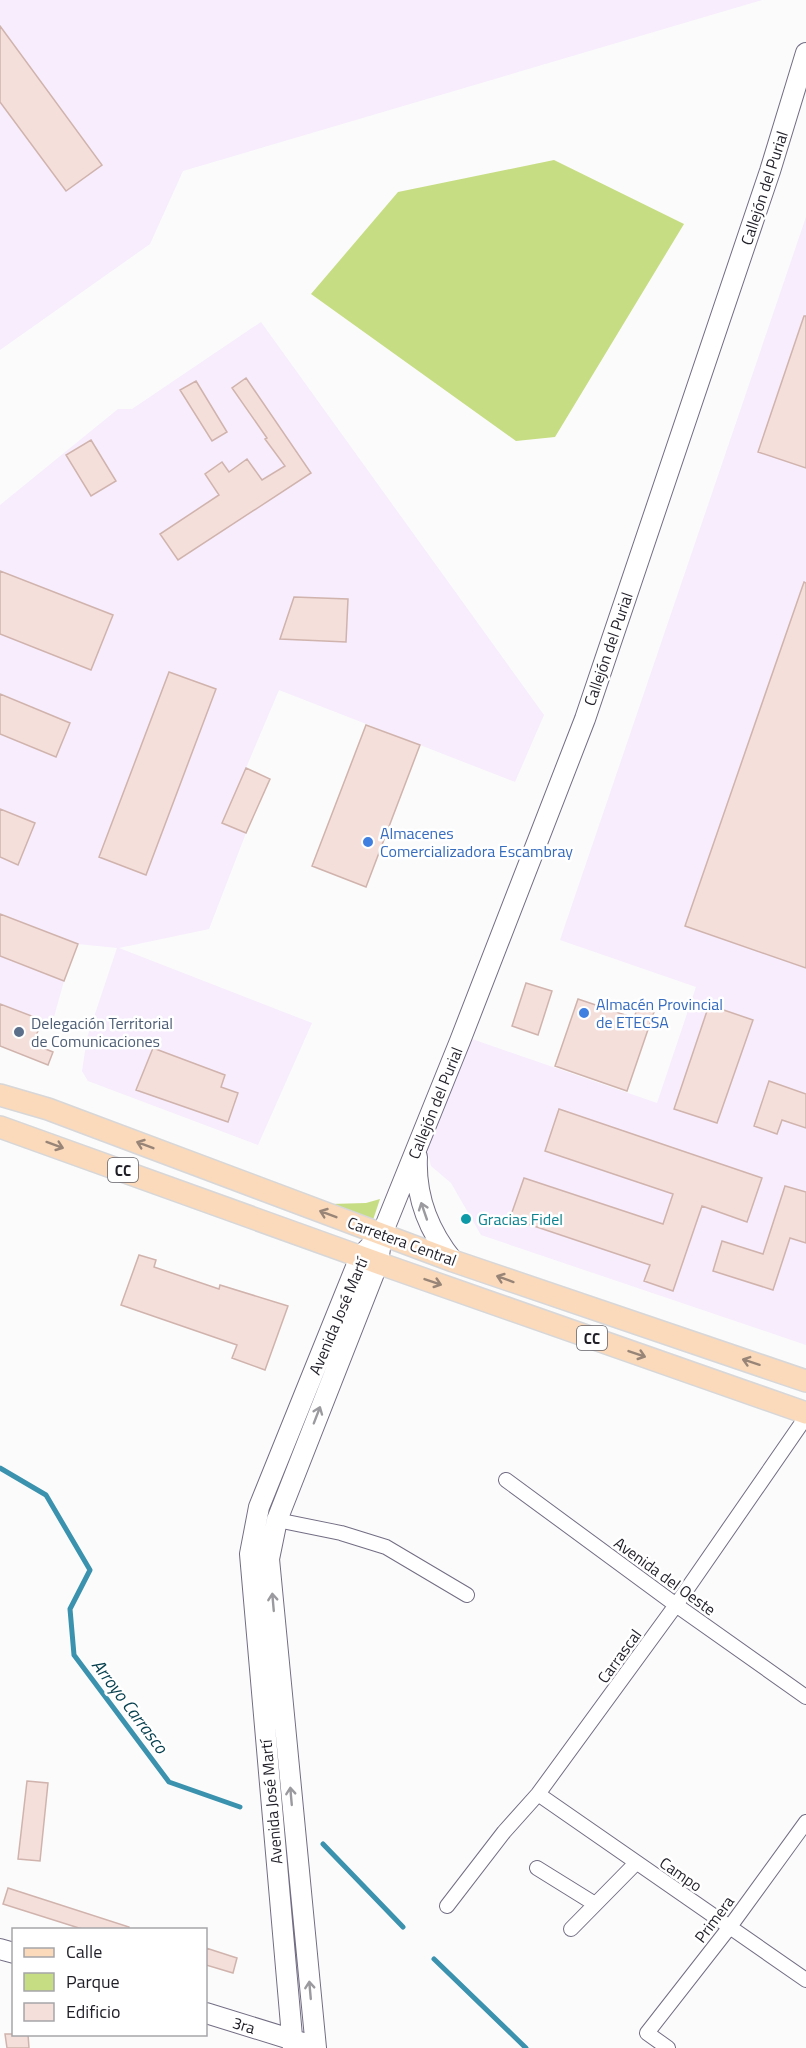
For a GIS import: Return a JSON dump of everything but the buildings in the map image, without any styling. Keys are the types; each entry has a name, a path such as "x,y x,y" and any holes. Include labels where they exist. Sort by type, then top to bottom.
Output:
{"main road":[{"name":"Callejón del Purial","path":"382,1234 585,719 770,171 806,53"},
{"name":"Carretera Central","path":"0,1095 48,1108 453,1261 806,1381"},
{"path":"25,1134 48,1108"},
{"name":"Carretera Central","path":"0,1126 806,1415"},
{"path":"418,1146 416,1175 422,1208 437,1241 453,1261"},
{"name":"Avenida José Martí","path":"293,2044 250,1554 260,1508 382,1234"},
{"name":"Avenida José Martí","path":"316,2048 269,1559 277,1520 369,1260"},
{"name":"3ra","path":"207,2013 293,2044 316,2048"}],"street":[{"name":"Carrascal","path":"447,1906 504,1832 538,1794 676,1605 806,1415"},
{"name":"Avenida del Oeste","path":"506,1480 806,1697"},
{"path":"277,1520 341,1533 386,1547 467,1596"},
{"name":"Campo","path":"538,1794 806,1980"},
{"name":"Primera","path":"668,2048 647,2033 729,1928 806,1822"},
{"path":"571,1929 636,1863"},
{"path":"537,1868 595,1904"}],"shaded area":[{"path":"0,0 762,0 183,171 150,244 0,350"},
{"path":"806,217 806,1345 481,1235 451,1183 431,1166 427,1149 469,1038 657,1103 696,987 560,940"},
{"path":"261,322 544,715 515,782 279,690 246,768 270,779 246,833 209,929 119,948 312,1023 258,1145 88,1081 82,1071 87,1038 117,948 78,944 64,981 52,1024 0,1004 0,505 118,409 132,409"}],"green space":[{"path":"554,160 684,224 555,437 516,441 311,294 398,192"},
{"path":"380,1199 373,1220 330,1204 366,1203"}],"waterway":[{"name":"Arroyo Carrasco","path":"0,1468 46,1495 90,1570 70,1609 74,1655 169,1782 240,1807"},
{"path":"323,1844 403,1927"},
{"path":"434,1959 526,2048"}],"place":[{"name":"Almacenes Comercializadora Escambray","path":"368,842"},
{"name":"Almacén Provincial de ETECSA","path":"584,1013"},
{"name":"Delegación Territorial de Comunicaciones","path":"19,1032"},
{"name":"Gracias Fidel","path":"466,1219"}]}
